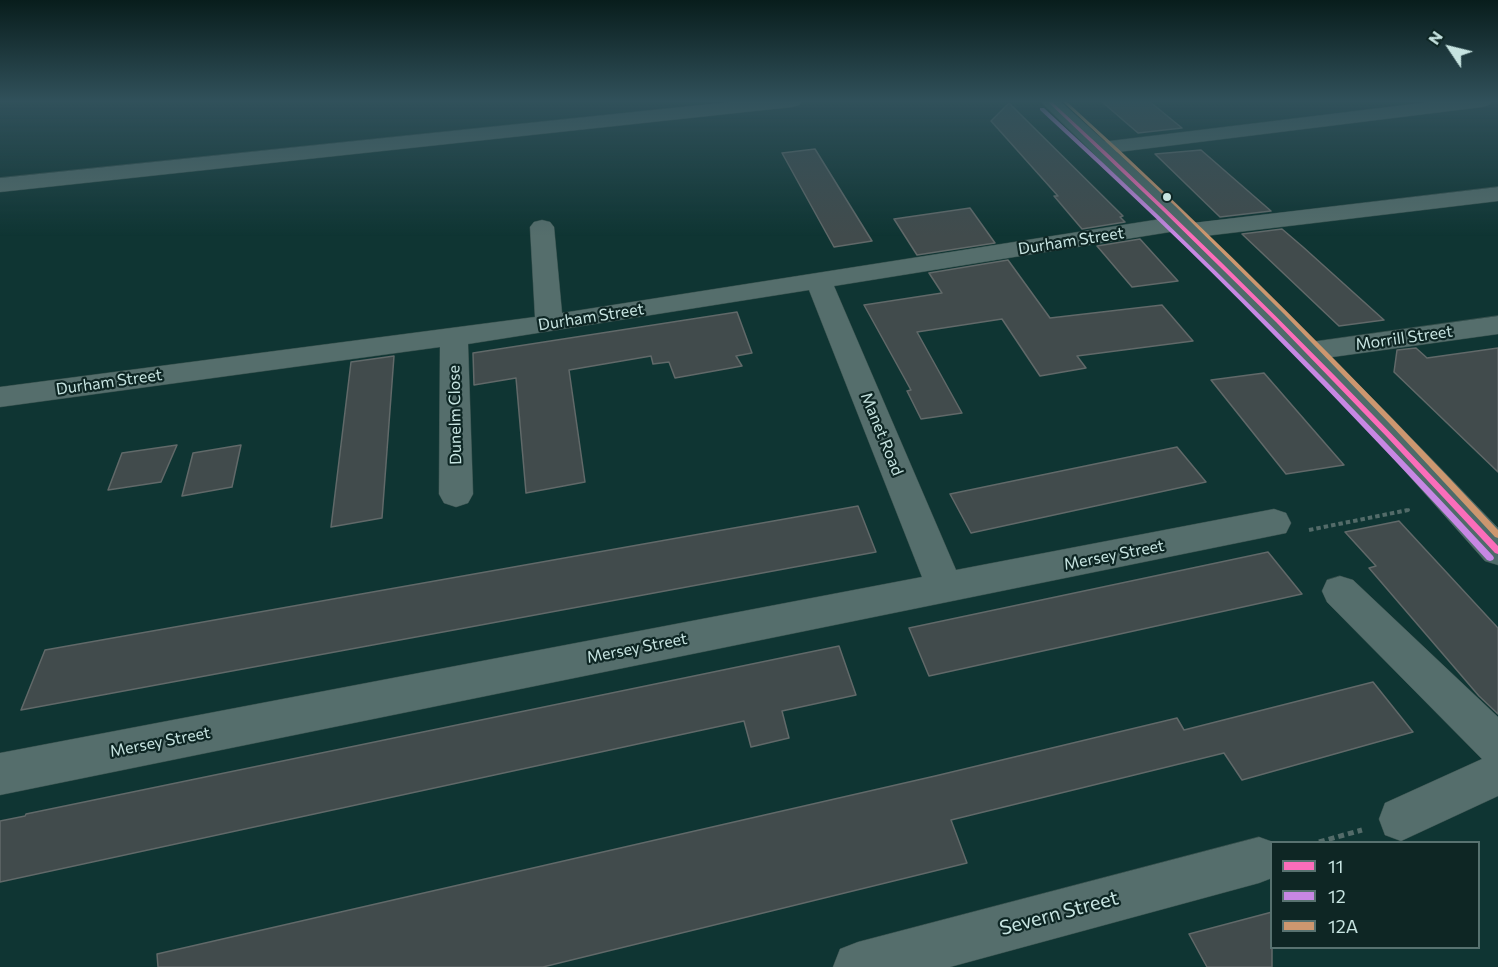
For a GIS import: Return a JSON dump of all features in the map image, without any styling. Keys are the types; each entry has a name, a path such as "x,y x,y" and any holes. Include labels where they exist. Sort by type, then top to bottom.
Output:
{"highway":[{"path":"1102,148 1311,351 1437,483 1498,551"}],"street":[{"path":"0,185 362,146"},
{"path":"1102,148 1117,146"},
{"name":"Durham Street","path":"0,397 549,324 818,280 1184,227 1498,194"},
{"path":"542,227 549,324"},
{"name":"Manet Road","path":"818,280 945,588"},
{"name":"Morrill Street","path":"1311,351 1498,325"},
{"name":"Dunelm Close","path":"454,335 456,494"},
{"name":"Mersey Street","path":"0,774 1274,523"},
{"path":"1340,591 1498,746"},
{"path":"1401,819 1498,774"},
{"name":"Severn Street","path":"858,967 1259,860"}],"path":[{"path":"1274,523 1289,534 1408,510 1392,492 1437,483"}],"building":[{"path":"1013,146 1053,146 1123,216 1120,217 1125,222 1082,229 1054,196 1058,196"},
{"path":"815,149 872,241 834,247 782,153"},
{"path":"1201,150 1271,211 1220,217 1155,154"},
{"path":"970,208 995,243 917,255 894,219"},
{"path":"1282,229 1384,320 1339,326 1242,234"},
{"path":"1140,239 1178,281 1132,287 1097,246"},
{"path":"1008,260 1050,318 1162,305 1193,341 1077,356 1086,368 1040,376 1002,319 917,332 962,413 921,419 907,391 911,390 864,305 942,293 929,273"},
{"path":"737,312 752,353 736,356 742,366 675,378 669,362 653,364 651,356 569,370 585,482 526,493 516,378 474,385 473,353"},
{"path":"1416,348 1427,358 1498,348 1498,472 1394,372 1397,350"},
{"path":"394,356 382,518 331,527 351,362"},
{"path":"1264,373 1344,465 1286,474 1211,380"},
{"path":"177,445 161,482 108,490 122,453"},
{"path":"241,445 232,487 182,496 193,453"},
{"path":"1177,447 1206,482 971,533 950,494"},
{"path":"858,506 876,552 21,710 45,650"},
{"path":"1399,521 1498,628 1498,714 1479,696 1369,568 1376,566 1345,532"},
{"path":"1268,552 1302,594 929,676 909,628"},
{"path":"839,646 856,695 782,711 789,738 751,747 744,721 0,882 0,821"},
{"path":"1373,682 1413,732 1242,780 1224,753 951,820 967,863 543,967 158,967 157,954 935,776 1177,718 1184,730"},
{"path":"1270,913 1272,967 1207,967 1189,934"}],"transit line":[{"name":"12","path":"1082,146 1271,328 1490,558"},
{"name":"11","path":"1097,146 1278,321 1498,551"},
{"name":"12A","path":"1113,146 1286,313 1498,535"}]}
